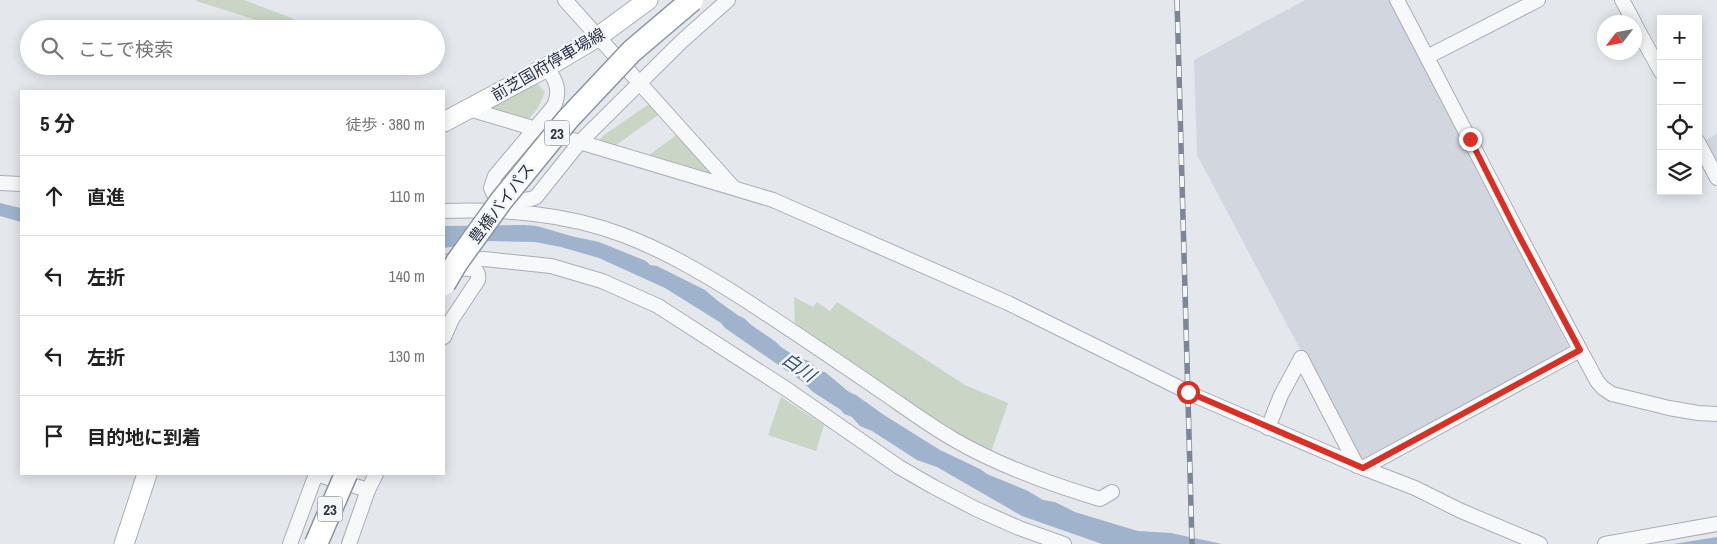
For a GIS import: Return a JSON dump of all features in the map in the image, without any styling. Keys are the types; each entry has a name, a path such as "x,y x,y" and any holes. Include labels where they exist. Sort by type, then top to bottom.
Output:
{"highway":[{"name":"豊橋バイパス","path":"445,269 496,195 561,114 626,45 678,0"},
{"name":"豊橋バイパス","path":"445,282 457,262 501,201 568,119 632,51 692,0"},
{"name":"23","path":"308,544 338,475"},
{"name":"23","path":"316,544 346,475"}],"main road":[{"name":"前芝国府停車場線","path":"445,121 547,67 598,36 648,0"},
{"path":"124,544 147,475"}],"street":[{"path":"565,0 733,187"},
{"path":"547,67 557,83 558,98 554,106 495,176 491,188 493,193 520,200 530,200 536,197 580,142 682,41 728,0"},
{"path":"1397,0 1517,232 1597,381 1612,394 1669,408 1717,414"},
{"path":"1427,57 1538,0"},
{"path":"1622,0 1630,15"},
{"path":"1642,38 1657,65"},
{"path":"470,108 773,200 1008,303 1194,395 1360,467 1415,488 1459,510 1540,544"},
{"path":"1702,150 1717,178"},
{"path":"0,183 20,184"},
{"path":"445,211 510,211 561,218 622,234 654,247 743,299 930,425 975,452 1034,476 1100,499 1112,492"},
{"path":"445,262 484,259 551,266 602,281 658,306 788,390 899,467 993,517 1064,544"},
{"path":"445,270 472,269 477,270 479,274 478,280 448,319 445,332"},
{"path":"1360,467 1580,350"},
{"path":"1268,428 1281,395 1301,358 1360,467"},
{"path":"290,544 316,475"},
{"path":"319,475 368,490"},
{"path":"350,544 368,490 376,475"},
{"path":"1605,544 1717,524"}],"shaded area":[{"path":"1305,0 1391,0 1570,350 1360,462 1197,155 1194,60"},
{"path":"1717,134 1717,171 1702,142"}],"green space":[{"path":"244,0 294,19 256,20 196,1"},
{"path":"536,82 545,92 538,108 526,122 485,110"},
{"path":"652,102 661,113 612,148 596,144 604,135"},
{"path":"679,133 721,178 645,158"},
{"path":"794,297 813,307 817,302 830,311 837,302 965,385 1008,403 991,452 933,421 795,331"},
{"path":"781,397 824,425 816,451 768,435"}],"water":[{"path":"0,203 20,208 20,222 0,216"},
{"name":"白川","path":"445,226 537,226 599,242 646,261 650,265 657,266 705,290 781,347 798,358 809,361 849,392 884,415 940,450 987,474 1028,491 1043,500 1055,502 1075,512 1138,531 1171,533 1222,544 1102,544 1022,516 937,467 917,460 872,431 860,426 852,417 844,414 841,410 813,392 803,382 725,328 721,323 665,288 599,258 535,242 489,241 445,248"},
{"path":"1717,537 1717,544 1673,544"}],"railway":[{"path":"1177,0 1192,544"}],"route":[{"path":"1188,392 1363,468 1580,350 1470,139"}]}
